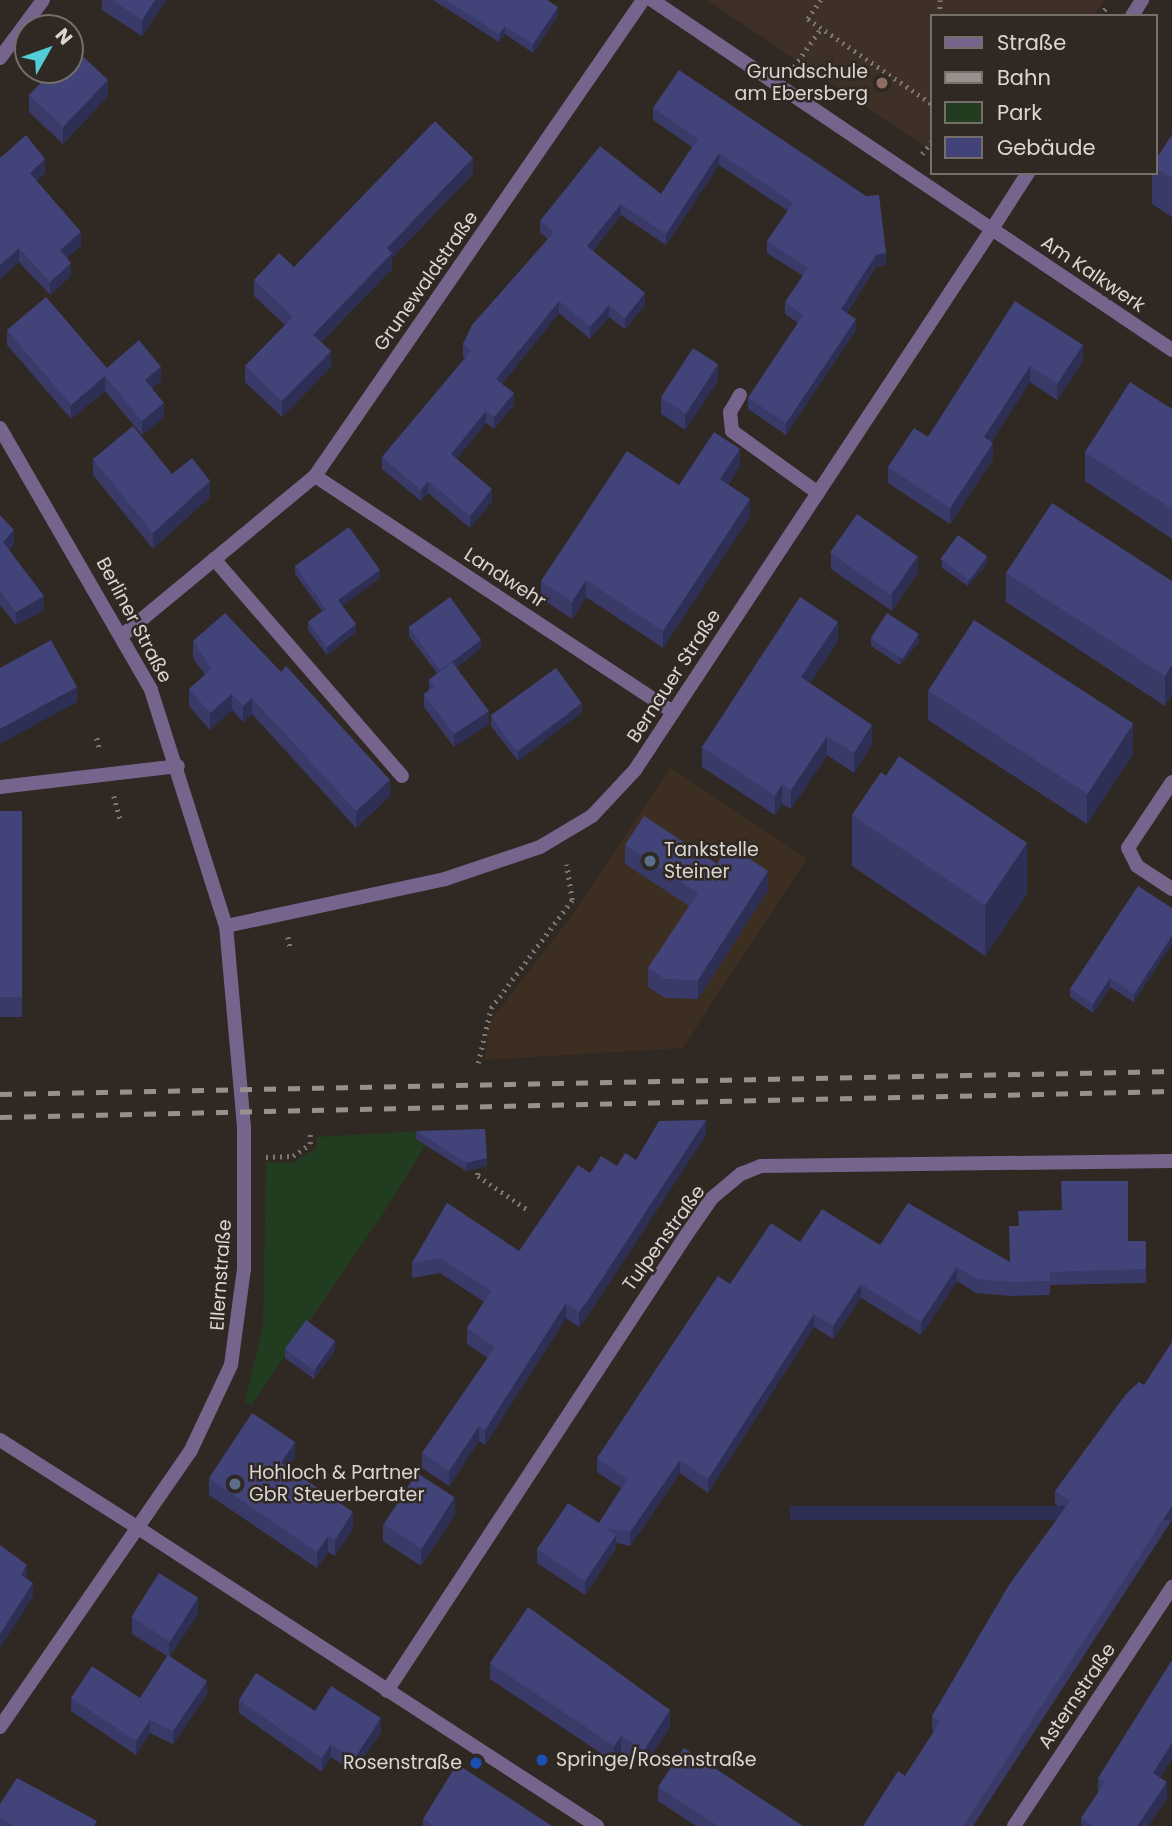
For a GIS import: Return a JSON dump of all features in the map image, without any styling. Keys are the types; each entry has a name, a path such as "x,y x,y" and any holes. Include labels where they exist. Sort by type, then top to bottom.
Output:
{"street":[{"path":"0,58 43,0"},
{"name":"Grunewaldstraße","path":"124,634 315,475 643,0"},
{"name":"Am Kalkwerk","path":"652,0 1172,350"},
{"name":"Bernauer Straße","path":"226,926 445,879 540,847 592,816 635,770 1027,175"},
{"path":"740,395 730,412 732,431 818,493"},
{"name":"Berliner Straße","path":"0,428 124,634 178,766 226,926"},
{"name":"Landwehr","path":"315,475 673,712"},
{"path":"214,559 401,776"},
{"path":"0,787 178,766"},
{"path":"1172,782 1128,848 1137,866 1172,889"},
{"name":"Ellernstraße","path":"0,1727 135,1525 191,1450 231,1365 240,1323 243,1072 226,926"},
{"name":"Tulpenstraße","path":"387,1691 694,1225 741,1174 761,1166 1172,1161"},
{"path":"0,1440 597,1826"},
{"name":"Asternstraße","path":"1014,1826 1172,1587"}],"path":[{"path":"821,0 808,19 930,103"},
{"path":"793,69 821,28"},
{"path":"921,156 930,144"},
{"path":"478,1063 491,1008 572,900 566,864"},
{"path":"261,1157 293,1156 310,1144 310,1133"},
{"path":"478,1166 478,1176 528,1210"}],"shaded area":[{"name":"Grundschule am Ebersberg","path":"707,0 1105,0 1095,14 930,14 930,150"},
{"path":"670,768 807,858 683,1048 485,1060 489,1023 576,910"}],"green space":[{"path":"418,1131 430,1138 383,1214 252,1404 245,1402 263,1326 266,1163 292,1163 317,1148 317,1137"}],"building":[{"path":"112,0 155,0 142,20"},
{"path":"446,0 547,0 558,7 533,44 505,26 499,34"},
{"path":"84,57 108,80 63,127 29,95 40,84 84,84"},
{"path":"679,70 866,196 879,195 886,253 876,255 841,309 856,319 786,423 748,398 803,315 785,302 808,268 767,241 793,203 719,153 666,234 621,204 587,246 645,293 625,318 609,305 590,327 559,301 496,379 514,393 494,417 486,411 451,454 492,489 470,516 428,481 421,490 382,457 471,351 463,344 472,325 554,232 540,221 600,146 661,194 698,139 653,108"},
{"path":"435,121 473,158 387,248 392,253 313,335 331,351 282,401 245,366 293,317 254,280 279,253 294,267"},
{"path":"26,135 45,159 30,173 81,232 60,250 71,263 50,282 19,248 0,265 0,158"},
{"path":"1172,135 1172,178 1158,169 1158,156"},
{"path":"46,297 107,368 139,340 161,367 145,380 164,403 142,421 105,376 71,405 7,330"},
{"path":"1015,301 1083,345 1057,384 1030,366 984,437 993,443 950,508 888,467 914,428 928,437"},
{"path":"693,348 718,364 686,414 661,397"},
{"path":"1130,382 1172,409 1172,509 1085,452"},
{"path":"133,426 172,474 192,458 210,481 153,533 93,459"},
{"path":"714,432 740,449 720,479 750,499 663,631 586,580 572,602 541,581 627,451 679,485"},
{"path":"1052,503 1172,581 1172,665 1165,676 1006,573"},
{"path":"857,514 918,556 891,595 830,553"},
{"path":"0,515 14,530 3,542 44,596 16,612 0,591"},
{"path":"349,527 380,570 338,600 356,624 327,647 308,622 326,609 295,566"},
{"path":"958,535 987,556 969,580 940,559"},
{"path":"450,597 481,640 440,670 409,627"},
{"path":"800,597 838,622 801,677 872,725 854,753 827,736 791,790 782,784 775,796 702,747"},
{"path":"225,613 281,672 286,666 390,780 356,811 252,698 243,706 232,694 210,713 189,689 211,669 193,641"},
{"path":"887,613 919,634 903,659 871,638"},
{"path":"974,620 1133,723 1088,794 928,690"},
{"path":"51,640 77,687 0,729 0,668"},
{"path":"452,662 489,711 454,734 424,694 434,687 429,680"},
{"path":"556,668 582,704 516,751 490,716"},
{"path":"899,756 1027,843 985,905 852,815 881,772 886,776"},
{"path":"0,811 22,811 22,997 0,997"},
{"path":"644,816 717,864 729,845 768,871 698,980 665,979 648,968 698,893 625,845"},
{"path":"1138,886 1172,908 1172,936 1134,994 1110,978 1093,1004 1070,989"},
{"path":"706,1120 588,1300 579,1312 566,1303 485,1430 479,1426 449,1471 422,1453 495,1347 467,1328 491,1291 440,1258 412,1263 447,1203 519,1251 578,1165 590,1173 601,1156 617,1166 625,1153 636,1160 659,1121"},
{"path":"485,1129 487,1158 466,1163 416,1131"},
{"path":"1061,1181 1128,1181 1128,1241 1146,1241 1146,1269 1050,1272 1050,1281 1011,1282 976,1279 957,1267 921,1322 861,1284 833,1326 814,1314 708,1479 680,1460 630,1532 606,1528 616,1535 585,1581 537,1549 568,1503 599,1523 628,1479 597,1458 718,1276 730,1284 771,1223 800,1242 822,1209 880,1245 908,1203 1010,1262 1009,1226 1019,1226 1018,1211 1062,1210"},
{"path":"306,1320 335,1341 314,1370 285,1349"},
{"path":"1172,1342 1172,1506 963,1826 863,1826 898,1771 905,1776 940,1722 932,1716 1009,1585 1070,1501 1055,1491 1126,1394 1139,1382 1144,1385"},
{"path":"252,1413 295,1442 281,1463 353,1512 335,1540 328,1536 317,1552 209,1478"},
{"path":"417,1473 455,1498 422,1549 384,1524"},
{"path":"0,1545 27,1565 21,1575 33,1583 0,1634"},
{"path":"159,1573 198,1597 170,1641 131,1617"},
{"path":"528,1607 670,1710 644,1750 621,1736 614,1746 490,1663"},
{"path":"168,1655 207,1681 173,1731 150,1720 136,1741 71,1698 92,1666 140,1698"},
{"path":"1172,1660 1172,1743 1153,1773 1167,1782 1137,1826 1094,1826 1081,1818 1105,1782 1098,1778"},
{"path":"256,1673 315,1711 331,1686 381,1718 354,1759 331,1744 322,1758 239,1700"},
{"path":"684,1748 803,1826 718,1826 658,1787"},
{"path":"457,1764 552,1826 434,1826 423,1819"},
{"path":"17,1778 97,1821 94,1826 13,1826 0,1817 0,1804"}],"railway":[{"path":"0,1094 1172,1071"},
{"path":"0,1117 1172,1091"}],"place":[{"name":"Grundschule am Ebersberg","path":"882,83"},
{"name":"Tankstelle Steiner","path":"650,861"},
{"name":"Hohloch & Partner GbR Steuerberater","path":"235,1484"},
{"name":"Springe/Rosenstraße","path":"542,1760"},
{"name":"Rosenstraße","path":"476,1763"}]}
